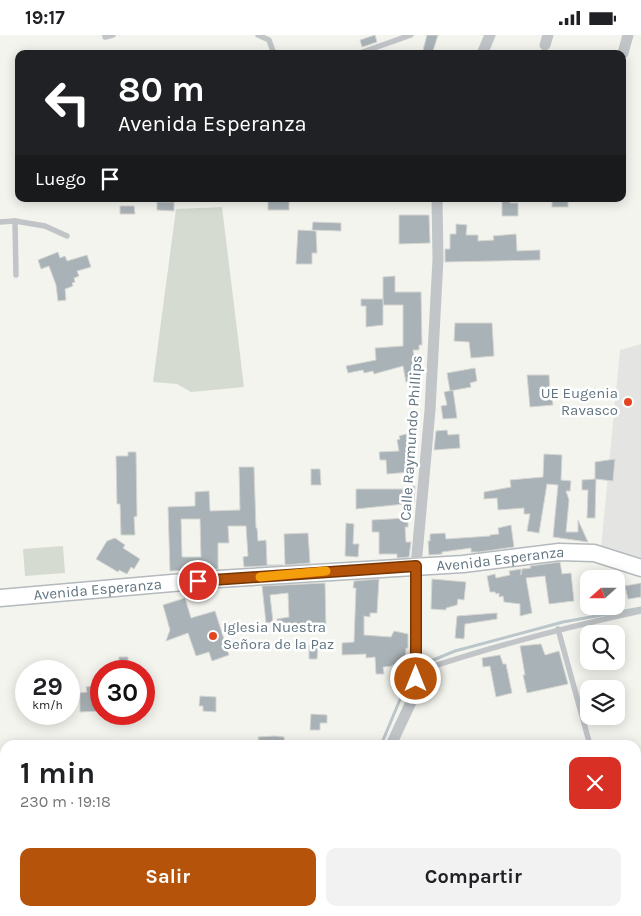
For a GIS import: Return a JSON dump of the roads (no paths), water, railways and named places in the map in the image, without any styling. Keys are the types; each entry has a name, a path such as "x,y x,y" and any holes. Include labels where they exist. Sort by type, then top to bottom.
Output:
{"main road":[{"name":"Avenida Esperanza","path":"0,597 218,579 463,564 559,552 594,553 641,568"}],"street":[{"path":"484,50 490,35"},
{"path":"624,50 628,35"},
{"name":"Calle Raymundo Phillips","path":"393,740 412,700 416,677 416,566 430,411 438,259 437,202"}],"lane":[{"path":"105,35 106,37 113,35"},
{"path":"258,35 269,40 273,50"},
{"path":"366,50 394,38 410,35"},
{"path":"0,221 15,221 45,226 68,237"},
{"path":"15,221 16,275"},
{"path":"416,677 422,670 558,629 641,611"},
{"path":"558,629 589,740"}],"waterway":[{"path":"421,665 455,651 563,622 641,608"},
{"path":"383,740 409,678"}],"place":[{"name":"UE Eugenia Ravasco","path":"628,402"},
{"name":"Iglesia Nuestra Señora de la Paz","path":"213,636"}]}
